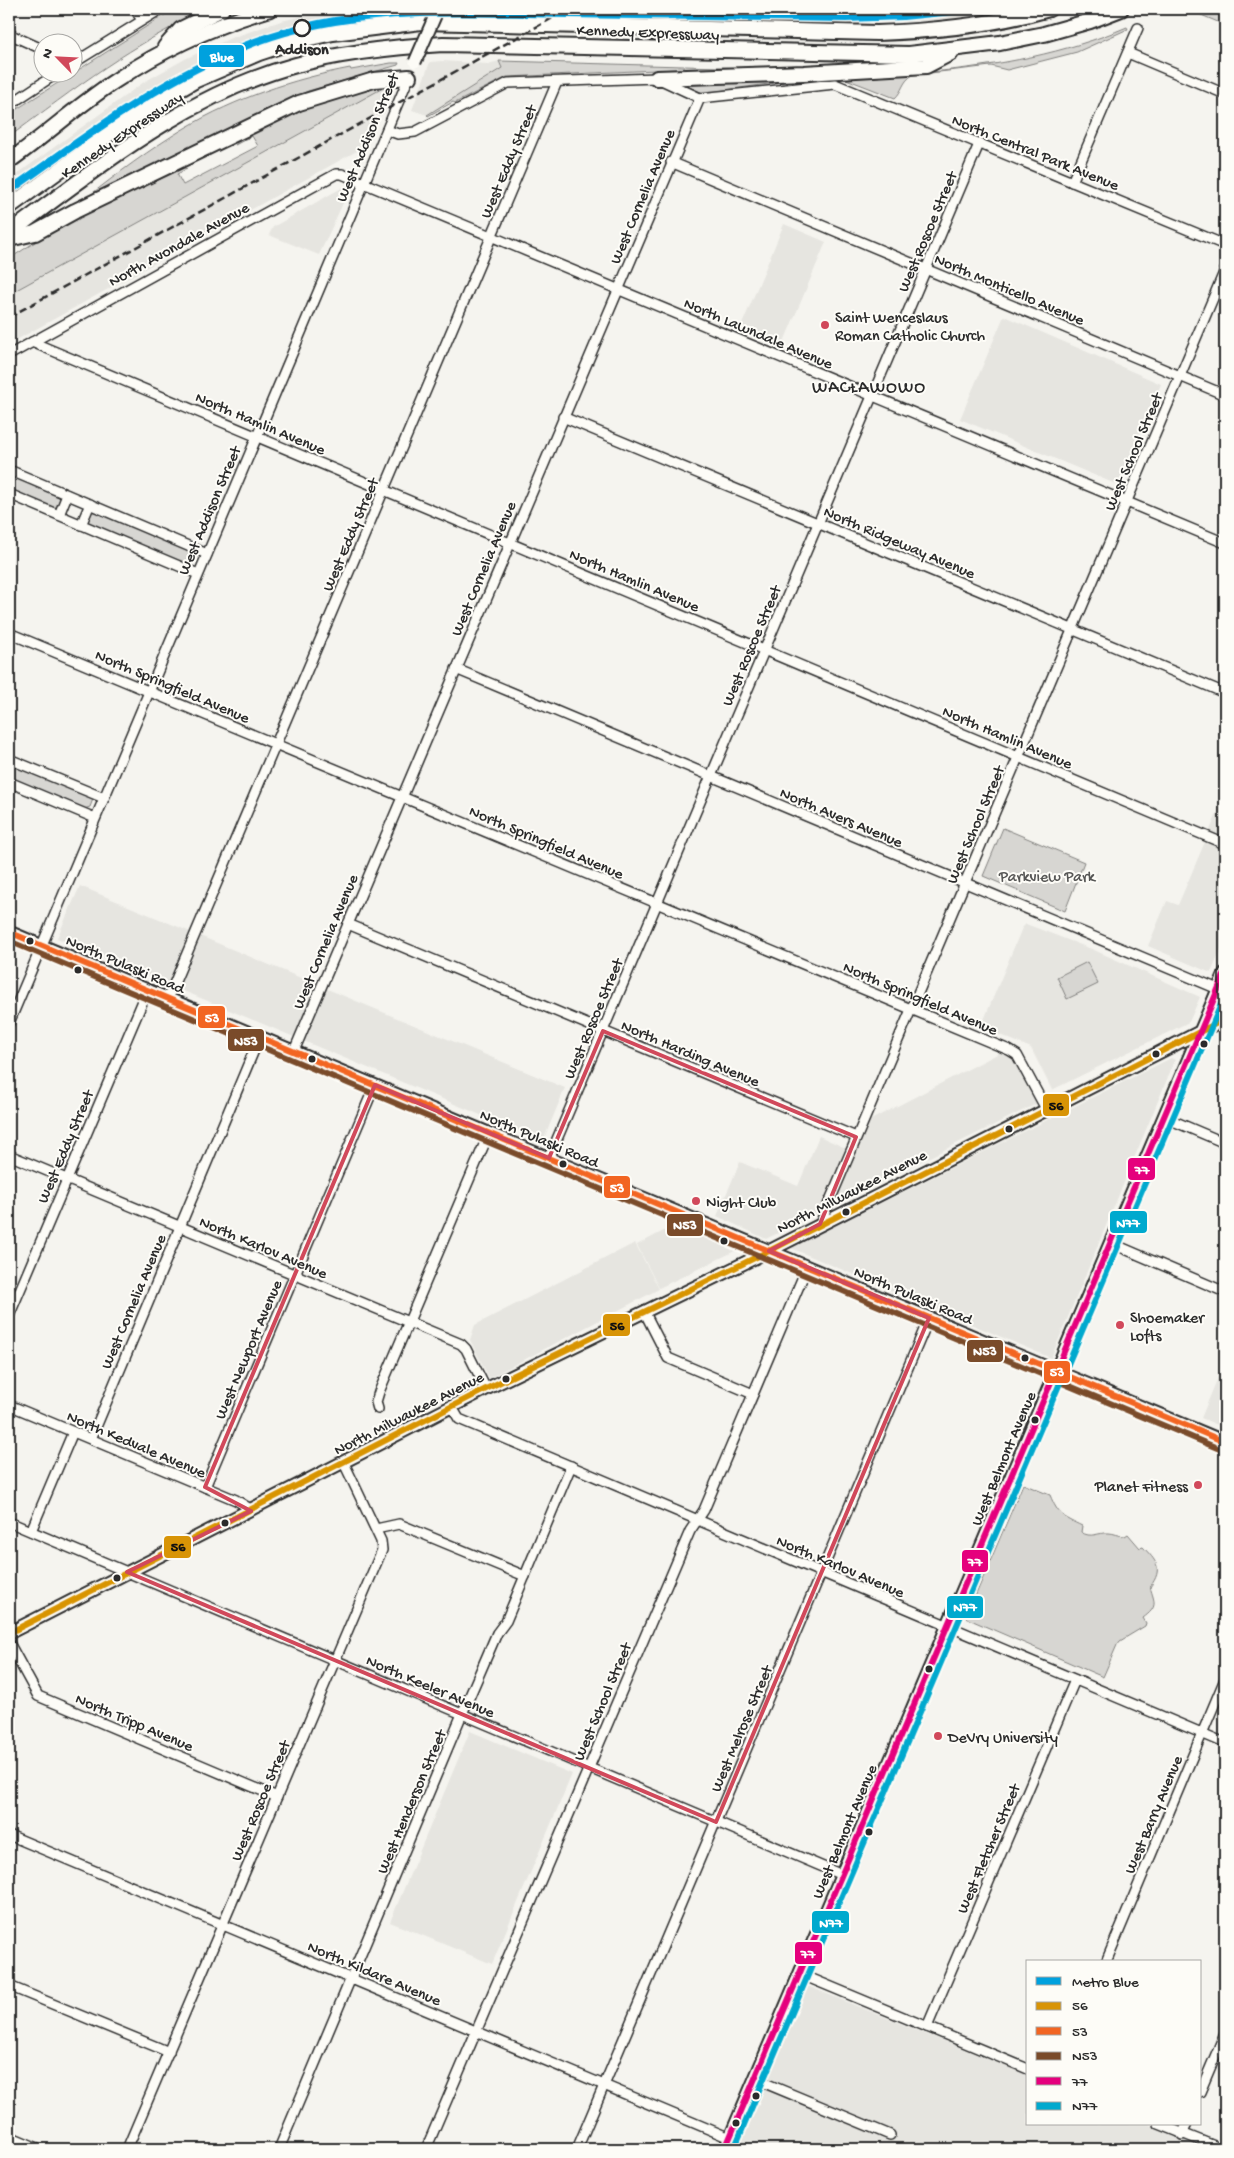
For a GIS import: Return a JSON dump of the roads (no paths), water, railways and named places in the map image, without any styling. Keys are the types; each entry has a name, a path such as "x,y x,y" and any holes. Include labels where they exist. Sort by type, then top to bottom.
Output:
{"highway":[{"path":"160,53 181,29 222,9"},
{"path":"9,161 114,81 160,53 204,33 270,9"},
{"path":"9,207 134,116 189,84 259,53 292,42 333,33 421,22 877,33 926,31 969,26 1049,9"},
{"name":"Kennedy Expressway","path":"9,233 114,156 177,115 222,92 257,78 295,65 330,57 396,47 442,44 909,54 959,49 1044,34 1090,21 1121,9"},
{"path":"657,78 804,73 926,66 959,49"},
{"path":"9,239 35,233 74,211 299,103 374,80 409,76"}],"main road":[{"name":"West Addison Street","path":"409,76 438,9"},
{"name":"North Pulaski Road","path":"9,932 1225,1442"},
{"name":"West Belmont Avenue","path":"725,2149 1225,973"},
{"name":"North Milwaukee Avenue","path":"9,1633 486,1389 769,1251 1225,1019"}],"street":[{"path":"140,9 138,14 142,20"},
{"path":"82,58 161,9"},
{"path":"1072,182 1138,28"},
{"path":"9,34 32,44"},
{"path":"1128,53 1225,94"},
{"name":"West Addison Street","path":"9,1023 409,76"},
{"path":"387,130 398,134 415,132 508,83 657,78 700,98"},
{"path":"9,105 44,82"},
{"name":"West Eddy Street","path":"168,998 557,82"},
{"name":"North Central Park Avenue","path":"700,98 835,84 1225,245"},
{"name":"West Cornelia Avenue","path":"294,1051 671,162 700,98"},
{"name":"West Roscoe Street","path":"548,1158 979,144"},
{"name":"North Monticello Avenue","path":"671,162 1225,395"},
{"name":"North Avondale Avenue","path":"9,355 336,174 342,174 364,182"},
{"name":"North Lawndale Avenue","path":"364,182 1225,543"},
{"name":"West School Street","path":"820,1224 1225,270"},
{"name":"North Hamlin Avenue","path":"32,342 1225,844"},
{"name":"North Ridgeway Avenue","path":"563,417 1225,693"},
{"path":"9,470 207,554"},
{"path":"9,494 198,574"},
{"path":"59,515 67,495"},
{"path":"81,524 90,504"},
{"name":"North Springfield Avenue","path":"9,633 1013,1053 1046,1109"},
{"name":"North Avers Avenue","path":"456,669 1218,989"},
{"path":"9,759 104,798"},
{"path":"9,782 95,818"},
{"name":"North Harding Avenue","path":"348,924 856,1137"},
{"name":"West Eddy Street","path":"9,1316 148,989"},
{"name":"West Cornelia Avenue","path":"91,1440 260,1036"},
{"name":"West Newport Avenue","path":"205,1487 375,1085"},
{"path":"1164,1117 1225,1143"},
{"path":"378,1409 378,1392 489,1133"},
{"name":"North Karlov Avenue","path":"9,1154 461,1344 466,1349 486,1389"},
{"path":"1111,1243 1225,1292"},
{"name":"West School Street","path":"426,2149 690,1531 704,1510 807,1267"},
{"path":"645,1313 668,1358 753,1394"},
{"name":"West Melrose Street","path":"577,2149 929,1318"},
{"name":"North Kedvale Avenue","path":"9,1405 236,1500 252,1510"},
{"name":"North Karlov Avenue","path":"452,1407 459,1419 1225,1743"},
{"path":"31,1531 73,1432"},
{"name":"West Roscoe Street","path":"127,2149 382,1550 381,1541 376,1529 344,1463"},
{"name":"West Henderson Street","path":"279,2149 462,1714 497,1633 506,1621 571,1466"},
{"name":"North Keeler Avenue","path":"9,1522 842,1875"},
{"path":"376,1529 399,1524 525,1576"},
{"name":"North Tripp Avenue","path":"9,1643 38,1696 277,1797"},
{"name":"West Barry Avenue","path":"1107,1960 1225,1679"},
{"name":"West Fletcher Street","path":"927,2027 1075,1680"},
{"name":"North Kildare Avenue","path":"9,1835 730,2138"},
{"path":"800,1974 1026,2068"},
{"path":"9,1986 168,2052"},
{"path":"1202,2087 1225,2033"},
{"path":"755,2079 890,2135"},
{"path":"1164,2126 1222,2149"},
{"path":"1182,2134 1185,2126"},
{"path":"9,2136 40,2149"}],"railway":[{"path":"9,317 569,9"}],"metro line":[{"name":"Blue","path":"9,191 97,128 189,72 255,42 293,30 331,22 370,16 449,12 846,18 903,16 972,9"}],"place":[{"name":"Addison","path":"302,28"},
{"name":"Saint Wenceslaus Roman Catholic Church","path":"825,325"},
{"name":"Night Club","path":"696,1201"},
{"name":"Shoemaker Lofts","path":"1120,1325"},
{"name":"Planet Fitness","path":"1198,1485"},
{"name":"DeVry University","path":"938,1736"}],"district":[{"name":"WACŁAWOWO","path":"869,386"}],"park label":[{"name":"Parkview Park","path":"1047,875"}]}
